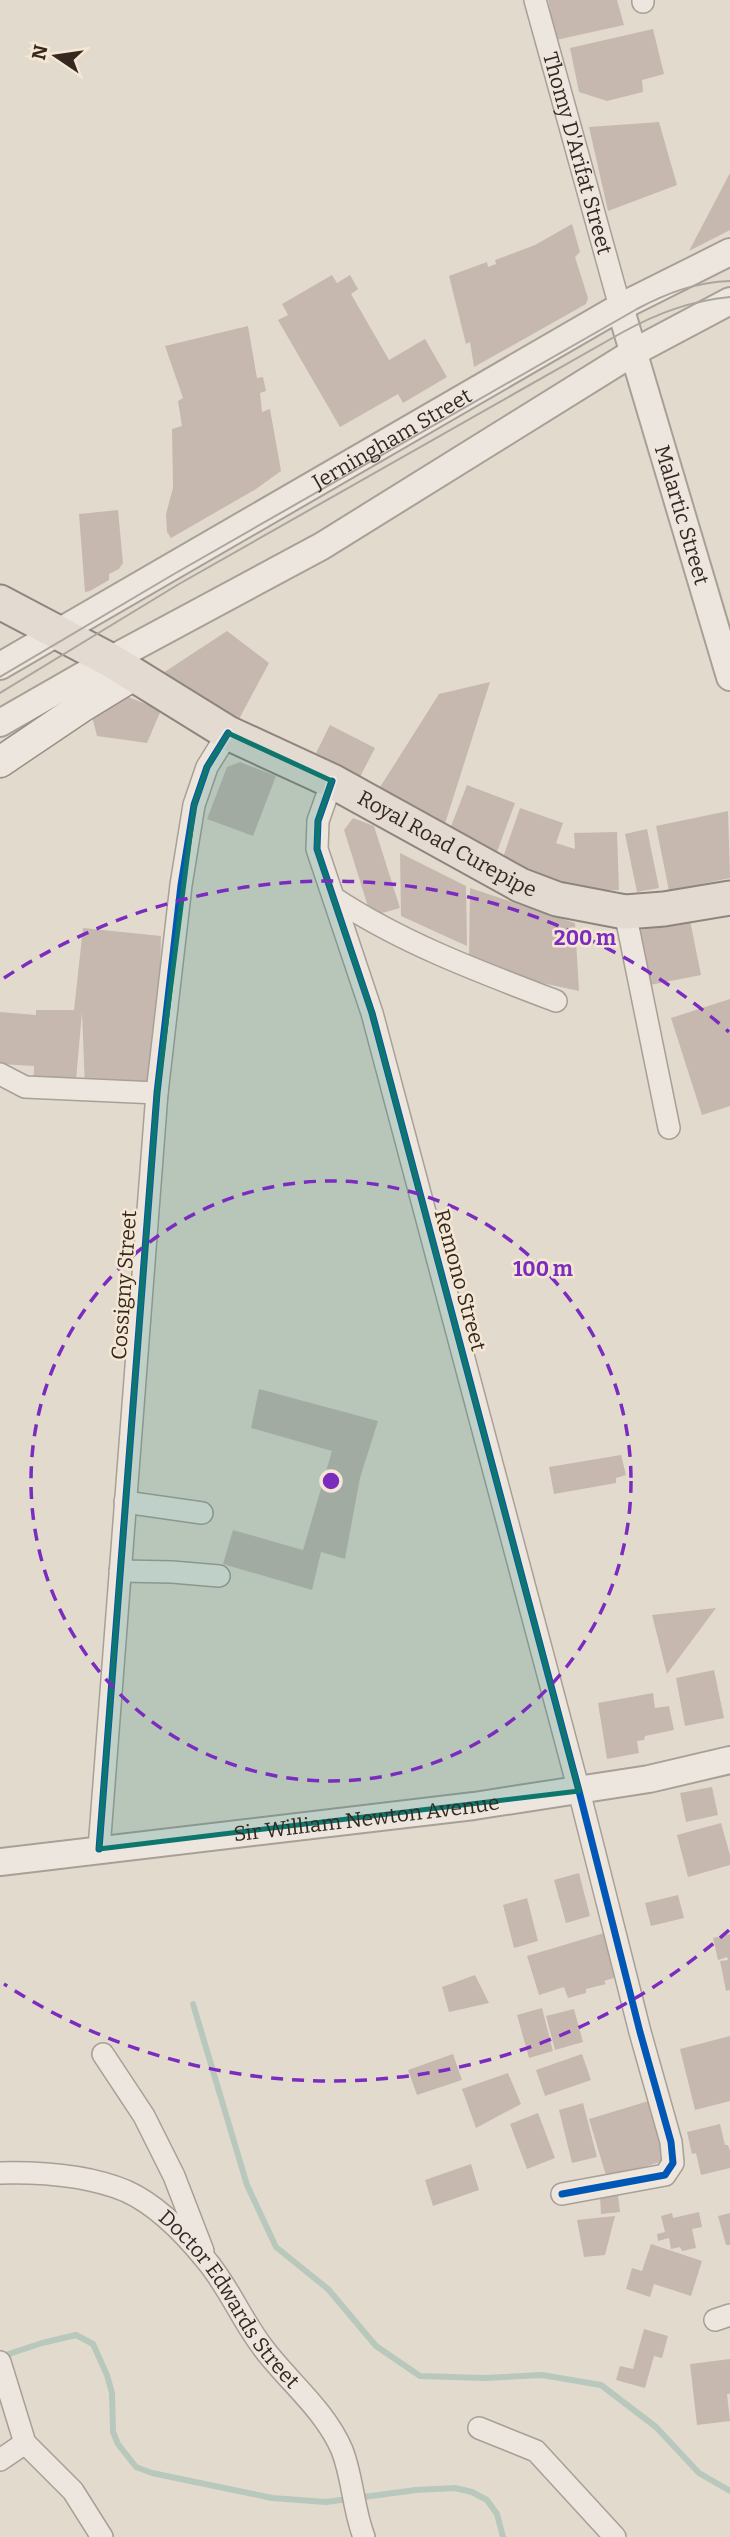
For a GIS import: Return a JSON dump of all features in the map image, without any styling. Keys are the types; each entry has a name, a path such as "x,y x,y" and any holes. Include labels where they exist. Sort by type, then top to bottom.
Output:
{"main road":[{"name":"Royal Road Curepipe","path":"0,602 122,668 228,733 332,781 520,885 557,899 625,912 664,909 730,898"},
{"path":"0,762 80,708 122,668"}],"street":[{"name":"Thomy D'Arifat Street","path":"535,0 620,307"},
{"name":"Jerningham Street","path":"0,666 620,307 730,252"},
{"path":"0,723 122,668 634,352 730,301"},
{"name":"Malartic Street","path":"620,307 730,677"},
{"name":"Cossigny Street","path":"99,1849 157,1093 181,885 194,805 207,767 228,733"},
{"name":"Remono Street","path":"332,781 318,821 317,849 372,1013 671,2142 673,2163 665,2175 562,2194"},
{"path":"334,898 378,925 489,976 556,1001"},
{"path":"625,912 668,1128"},
{"path":"0,1074 25,1087 157,1093"},
{"path":"125,1502 202,1513"},
{"path":"120,1571 219,1576"},
{"name":"Sir William Newton Avenue","path":"0,1862 474,1806 649,1779 730,1760"},
{"path":"103,2054 144,2116 174,2176 207,2260"},
{"name":"Doctor Edwards Street","path":"0,2173 55,2175 90,2180 127,2192 161,2213 207,2260 236,2302 250,2331 330,2426 342,2451 364,2537"},
{"path":"1,2365 25,2442 73,2491 102,2537"},
{"path":"479,2428 536,2451 615,2537"},
{"path":"0,2460 25,2442"}],"highlighted area":[{"path":"228,733 332,781 318,821 317,849 372,1013 579,1791 99,1849 157,1093 194,805 207,767"}],"building":[{"path":"548,0 617,0 624,25 556,40"},
{"path":"653,29 664,74 642,80 643,92 607,101 579,92 570,48"},
{"path":"659,122 677,185 608,211 589,127"},
{"path":"730,173 730,230 689,251"},
{"path":"572,224 580,252 575,257 588,298 586,304 474,367 470,342 466,344 449,276 487,262 488,267 496,264 495,260 535,245"},
{"path":"332,275 337,283 350,275 358,289 351,294 389,360 425,339 447,377 403,403 398,394 340,427 278,320 288,315 282,304"},
{"path":"248,326 257,378 263,377 266,391 260,393 262,412 270,409 281,471 256,489 171,538 167,532 166,514 173,488 172,429 182,426 178,401 183,398 165,346"},
{"path":"118,510 123,563 119,569 109,574 109,580 85,592 79,514"},
{"path":"227,631 269,663 238,721 163,673"},
{"path":"490,682 443,830 375,795 439,694"},
{"path":"126,696 161,710 147,743 97,736 89,704"},
{"path":"330,725 375,748 360,777 316,753"},
{"path":"240,762 276,776 253,836 207,819 227,767"},
{"path":"467,785 515,803 497,852 448,834"},
{"path":"520,808 563,823 556,843 575,849 574,833 617,832 619,890 576,892 500,866"},
{"path":"728,811 730,878 669,891 656,826"},
{"path":"353,818 374,826 400,908 371,916 344,830"},
{"path":"647,829 659,888 637,892 625,834"},
{"path":"400,853 466,886 467,946 401,916"},
{"path":"470,888 575,923 579,991 510,976 469,956"},
{"path":"690,920 701,975 650,985 640,930"},
{"path":"83,928 161,936 157,1093 85,1089 82,1012 76,1080 33,1087 34,1066 0,1064 0,1012 36,1015 36,1010 74,1010"},
{"path":"730,999 730,1106 702,1115 671,1018"},
{"path":"259,1389 378,1421 360,1478 345,1559 321,1552 312,1590 223,1564 233,1530 303,1550 332,1451 251,1428"},
{"path":"621,1455 626,1475 616,1478 616,1483 554,1494 549,1467"},
{"path":"716,1608 667,1674 652,1615"},
{"path":"714,1670 724,1718 685,1726 676,1678"},
{"path":"653,1693 655,1708 669,1706 674,1730 645,1736 644,1740 637,1741 639,1753 607,1759 598,1703"},
{"path":"712,1787 718,1815 686,1822 680,1793"},
{"path":"721,1823 730,1865 688,1877 677,1835"},
{"path":"579,1873 590,1916 566,1923 554,1880"},
{"path":"678,1895 684,1918 651,1926 645,1903"},
{"path":"527,1898 538,1941 514,1948 503,1905"},
{"path":"604,1933 617,1977 604,1981 606,1984 586,1989 586,1993 568,1998 564,1987 539,1995 527,1956"},
{"path":"730,1934 730,1990 726,1991 720,1961 728,1960 727,1957 718,1960 713,1938"},
{"path":"475,1975 489,2003 449,2012 442,1987"},
{"path":"542,2008 553,2051 529,2058 517,2015"},
{"path":"574,2009 583,2042 555,2050 546,2016"},
{"path":"730,2036 730,2101 695,2110 680,2049"},
{"path":"453,2054 462,2080 417,2095 408,2070"},
{"path":"582,2054 591,2080 545,2096 536,2070"},
{"path":"508,2073 521,2104 476,2128 462,2089"},
{"path":"652,2100 669,2159 607,2179 589,2119"},
{"path":"583,2103 597,2157 572,2163 559,2110"},
{"path":"538,2113 555,2158 527,2169 510,2124"},
{"path":"720,2124 725,2145 728,2145 730,2151 730,2168 701,2175 687,2132"},
{"path":"471,2164 479,2190 433,2206 425,2180"},
{"path":"618,2195 620,2212 601,2214 600,2196"},
{"path":"699,2212 702,2227 692,2229 696,2248 682,2251 680,2247 671,2249 669,2238 658,2241 657,2234 665,2232 661,2216 672,2213 673,2218"},
{"path":"730,2213 730,2245 726,2245 718,2216"},
{"path":"615,2216 605,2255 584,2257 577,2220"},
{"path":"651,2244 702,2261 691,2296 654,2284 650,2297 626,2289 632,2268 642,2271"},
{"path":"644,2329 668,2336 662,2358 654,2356 645,2388 616,2380 620,2366 633,2369"},
{"path":"730,2359 730,2394 727,2394 730,2421 697,2425 690,2364"}],"waterway":[{"path":"193,2004 247,2185 276,2247 328,2289 376,2346 420,2376 484,2378 542,2375 601,2385 656,2427 699,2473 730,2491"},
{"path":"0,2357 76,2335 93,2344 112,2393 113,2432 118,2444 136,2467 152,2473 272,2498 326,2502 416,2490 455,2488 472,2492 487,2500 497,2514 503,2537"}],"tram line":[{"path":"0,677 174,574 637,309 682,289 730,281"},
{"path":"0,693 179,584 623,332 675,309 701,301 730,297"}],"cycle path":[{"path":"99,1849 157,1093 181,885 194,805 207,767 228,733"},
{"path":"332,781 318,821 317,849 372,1013 671,2142 673,2163 665,2175 562,2194"}]}
